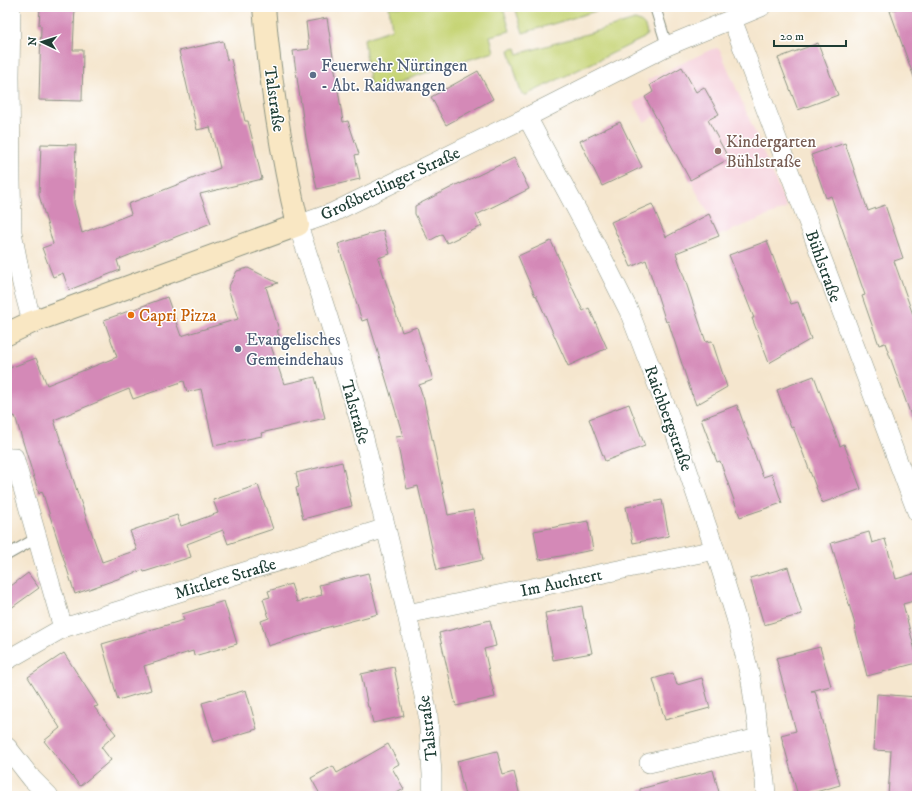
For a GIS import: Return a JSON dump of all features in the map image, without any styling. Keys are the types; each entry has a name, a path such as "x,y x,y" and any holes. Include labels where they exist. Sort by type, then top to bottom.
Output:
{"street":[{"path":"11,7 10,180 12,232 22,284 32,322"},
{"name":"Talstraße","path":"264,7 267,41 288,183 298,225 360,422 407,614 428,715 432,796"},
{"name":"Großbettlinger Straße","path":"7,334 32,322 332,213 667,46 762,7"},
{"name":"Bühlstraße","path":"732,19 917,512"},
{"name":"Raichbergstraße","path":"527,117 602,257 629,311 669,415 715,550 736,618 750,674 766,796"},
{"path":"14,457 63,628"},
{"name":"Mittlere Straße","path":"7,660 63,628 386,528"},
{"name":"Im Auchtert","path":"407,614 715,550"},
{"path":"649,763 759,738"},
{"path":"7,747 32,779 49,796"}],"lane":[{"path":"655,7 667,46"},
{"path":"7,555 37,538"}],"shaded area":[{"name":"Kindergarten Bühlstraße","path":"717,48 720,50 787,208 703,242 695,222 709,214 655,116 644,122 634,103 653,92 647,80"}],"green space":[{"path":"389,7 503,7 510,31 490,36 494,52 422,74 371,93 364,39 392,29"},
{"path":"515,7 598,7 599,10 523,33"},
{"path":"635,20 645,26 647,34 644,38 526,95 521,93 509,50 516,48 518,54"}],"building":[{"path":"40,7 75,7 73,50 83,50 82,101 39,100 41,26 39,25"},
{"path":"901,7 917,7 917,79 915,80 890,11"},
{"path":"327,18 343,122 348,121 359,154 355,155 360,179 317,189 306,138 293,51 309,49 306,22"},
{"path":"223,41 227,60 231,59 245,121 248,121 262,179 200,194 211,223 117,260 120,270 69,290 63,273 53,277 42,248 53,244 39,195 41,144 76,145 74,203 82,233 131,214 128,204 220,168 210,127 197,130 179,51"},
{"path":"818,43 838,95 798,110 778,58"},
{"path":"682,67 696,92 704,87 719,114 708,120 729,159 690,180 645,97 653,92 650,85"},
{"path":"478,71 493,99 446,125 431,97"},
{"path":"620,122 642,167 602,186 580,141"},
{"path":"845,143 868,211 885,205 903,258 894,261 917,326 917,424 914,424 885,343 879,345 862,296 865,295 831,196 826,198 811,155"},
{"path":"514,158 529,189 476,215 482,226 447,243 442,234 429,241 415,214 415,206"},
{"path":"652,204 666,237 709,214 719,236 676,253 706,342 712,341 727,387 696,405 668,321 666,322 646,260 631,267 611,222"},
{"path":"383,230 390,254 378,258 402,332 417,327 433,380 419,385 424,400 448,515 473,510 483,560 437,570 418,486 407,489 396,437 403,436 368,319 362,321 338,244"},
{"path":"551,241 583,311 589,308 607,348 568,366 518,256"},
{"path":"767,241 791,304 798,302 811,339 769,363 752,318 754,318 729,255"},
{"path":"248,268 278,283 266,287 279,330 277,330 280,340 270,343 284,384 315,377 325,418 261,433 262,436 214,446 201,389 187,392 184,381 133,399 129,389 54,420 102,562 137,550 130,531 177,515 181,526 218,513 213,500 258,485 273,529 228,544 223,530 187,544 191,557 144,572 143,570 75,594 42,491 39,494 15,416 12,417 7,405 7,369 36,358 47,385 117,357 104,320 167,297 181,336 238,319 228,288 237,271"},
{"path":"814,376 840,446 844,444 861,489 822,503 777,390"},
{"path":"629,404 645,446 605,461 589,419"},
{"path":"737,405 763,477 772,474 782,503 740,517 720,461 717,462 701,419"},
{"path":"342,462 352,506 303,519 296,488 299,487 296,473"},
{"path":"662,500 669,536 633,543 626,507"},
{"path":"588,521 593,550 539,560 534,531"},
{"path":"869,532 872,543 885,539 896,579 917,573 917,600 903,604 917,663 867,676 856,628 831,543"},
{"path":"788,567 802,614 764,625 750,578"},
{"path":"28,573 39,588 7,611 7,589"},
{"path":"368,573 378,614 321,629 268,646 261,621 269,618 263,599 270,597 268,591 291,584 297,602 322,595 319,585"},
{"path":"224,601 237,644 194,656 193,651 144,666 151,690 118,700 102,644 184,620 182,614"},
{"path":"582,606 592,653 553,660 545,613"},
{"path":"490,620 496,646 484,649 495,697 456,706 439,633"},
{"path":"820,647 831,686 811,691 815,691 840,785 798,796 781,735 796,731 776,658"},
{"path":"64,653 98,706 94,707 116,734 101,747 111,760 80,786 44,741 60,728 28,677"},
{"path":"394,667 404,716 373,723 361,674"},
{"path":"673,673 677,685 702,678 710,708 665,720 653,679"},
{"path":"246,690 257,729 214,742 202,703"},
{"path":"877,694 917,697 917,796 888,796 891,751 874,750"},
{"path":"388,744 399,764 392,768 404,789 391,796 321,796 311,778 333,766 337,773"},
{"path":"497,751 503,775 514,772 520,796 465,796 457,761"},
{"path":"713,770 720,796 640,796 640,789"}],"place":[{"name":"Feuerwehr Nürtingen - Abt. Raidwangen","path":"313,75"},
{"name":"Kindergarten Bühlstraße","path":"718,151"},
{"name":"Capri Pizza","path":"131,315"},
{"name":"Evangelisches Gemeindehaus","path":"238,349"}]}
